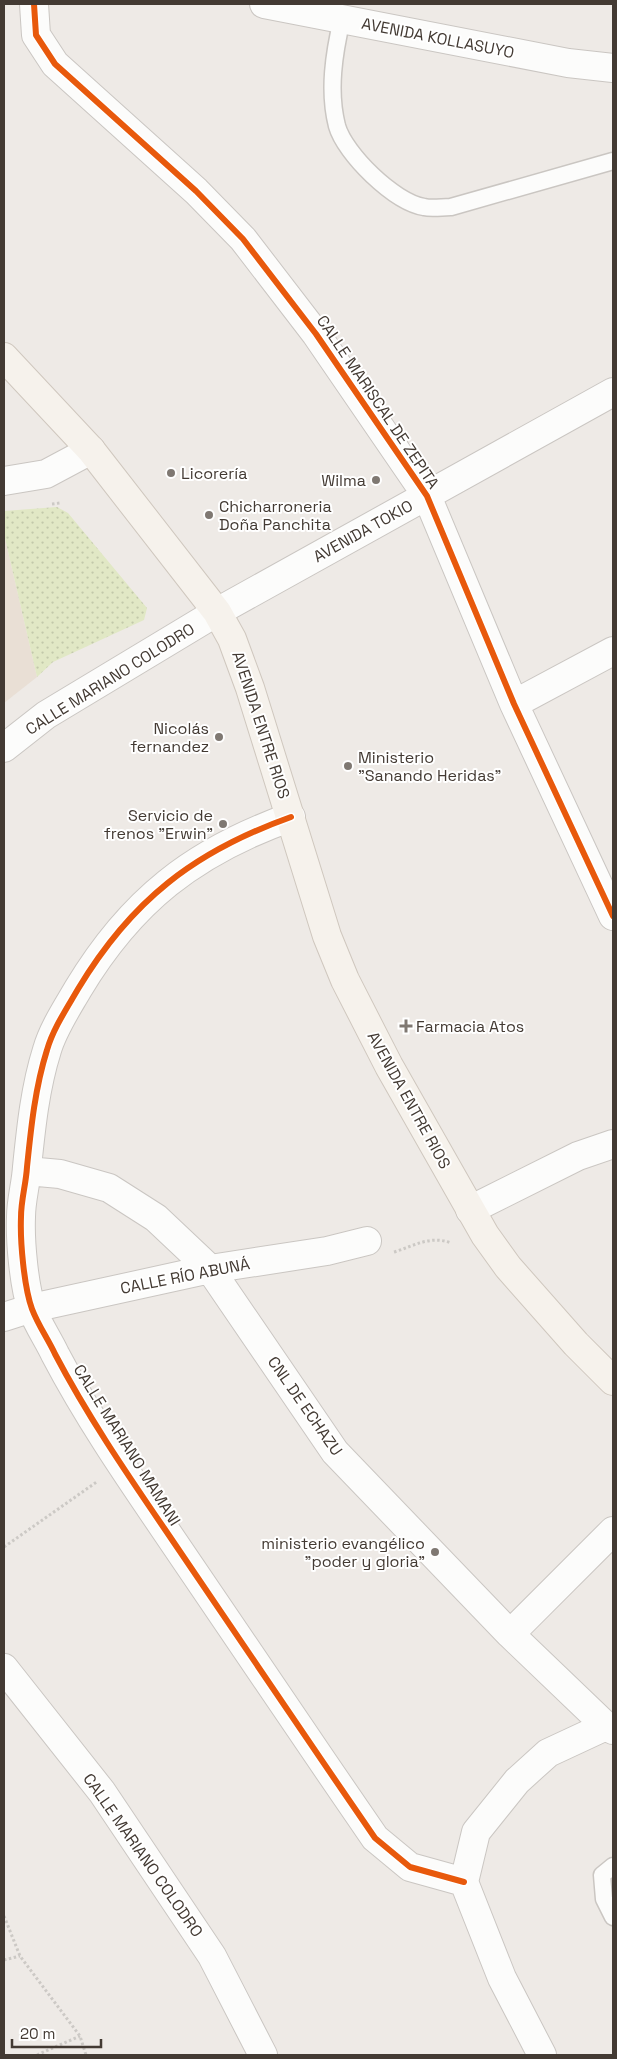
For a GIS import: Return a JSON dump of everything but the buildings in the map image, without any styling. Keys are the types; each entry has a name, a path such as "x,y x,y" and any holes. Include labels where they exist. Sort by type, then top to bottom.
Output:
{"main road":[{"name":"AVENIDA ENTRE RIOS","path":"4,357 90,450 217,612 232,639 250,688 327,936 345,980 389,1066 485,1235 508,1267 576,1344 613,1381"}],"street":[{"name":"CALLE MARISCAL DE ZEPITA","path":"34,4 36,35 55,64 196,191 243,239 316,334 427,496 514,704 612,909"},
{"name":"AVENIDA KOLLASUYO","path":"264,4 568,63 613,68"},
{"name":"AVENIDA TOKIO","path":"217,612 613,392"},
{"path":"4,481 46,474 90,450"},
{"name":"CALLE MARIANO COLODRO","path":"4,748 46,715 217,612"},
{"path":"514,704 613,651"},
{"name":"CALLE MARIANO MAMANI","path":"291,817 256,830 213,852 177,875 144,902 114,935 90,968 47,1048 37,1089 21,1216 25,1272 32,1308 80,1401 121,1465 375,1838 410,1867 464,1882"},
{"path":"470,1210 578,1156 613,1144"},
{"name":"CNL DE ECHAZU","path":"27,1171 60,1174 108,1188 156,1218 210,1269 335,1452 510,1634 610,1728"},
{"name":"CALLE RÍO ABUNÁ","path":"4,1317 32,1308 210,1269 327,1251 367,1241"},
{"path":"510,1634 613,1531"},
{"name":"CALLE MARIANO COLODRO","path":"4,1668 102,1792 212,1956 263,2055"},
{"path":"542,2055 502,1978 464,1882 476,1832 517,1781 548,1753 610,1728"}],"lane":[{"path":"342,19 334,50 333,90 337,127 356,159 390,192 423,207 451,207 613,162"},
{"path":"613,1866 602,1875 604,1899 613,1917"}],"path":[{"path":"400,1250 434,1239 451,1243"},
{"path":"4,1548 121,1465"},
{"path":"4,1916 20,1956 80,2036 86,2055"},
{"path":"4,1960 20,1956"},
{"path":"37,2055 80,2036"}],"shaded area":[{"path":"4,534 37,677 4,703"}],"green space":[{"path":"57,507 68,513 147,608 144,620 53,662 37,677 4,534 4,511"}],"cycle path":[{"path":"34,4 36,35 55,64 196,191 243,239 316,334 427,496 514,704 613,916"},
{"path":"291,817 224,846 168,883 143,905 120,930 98,958 65,1011 47,1050 34,1108 21,1211 21,1238 25,1277 29,1300 37,1321 93,1421 375,1838 410,1867 464,1882"}],"place":[{"name":"Licorería","path":"171,473"},
{"name":"Wilma","path":"376,480"},
{"name":"Chicharroneria Doña Panchita","path":"209,515"},
{"name":"Nicolás fernandez","path":"219,737"},
{"name":"Ministerio \"Sanando Heridas\"","path":"348,766"},
{"name":"Servicio de frenos \"Erwin\"","path":"223,824"},
{"name":"Farmacia Atos","path":"406,1026"},
{"name":"ministerio evangélico \"poder y gloria\"","path":"435,1552"}]}
